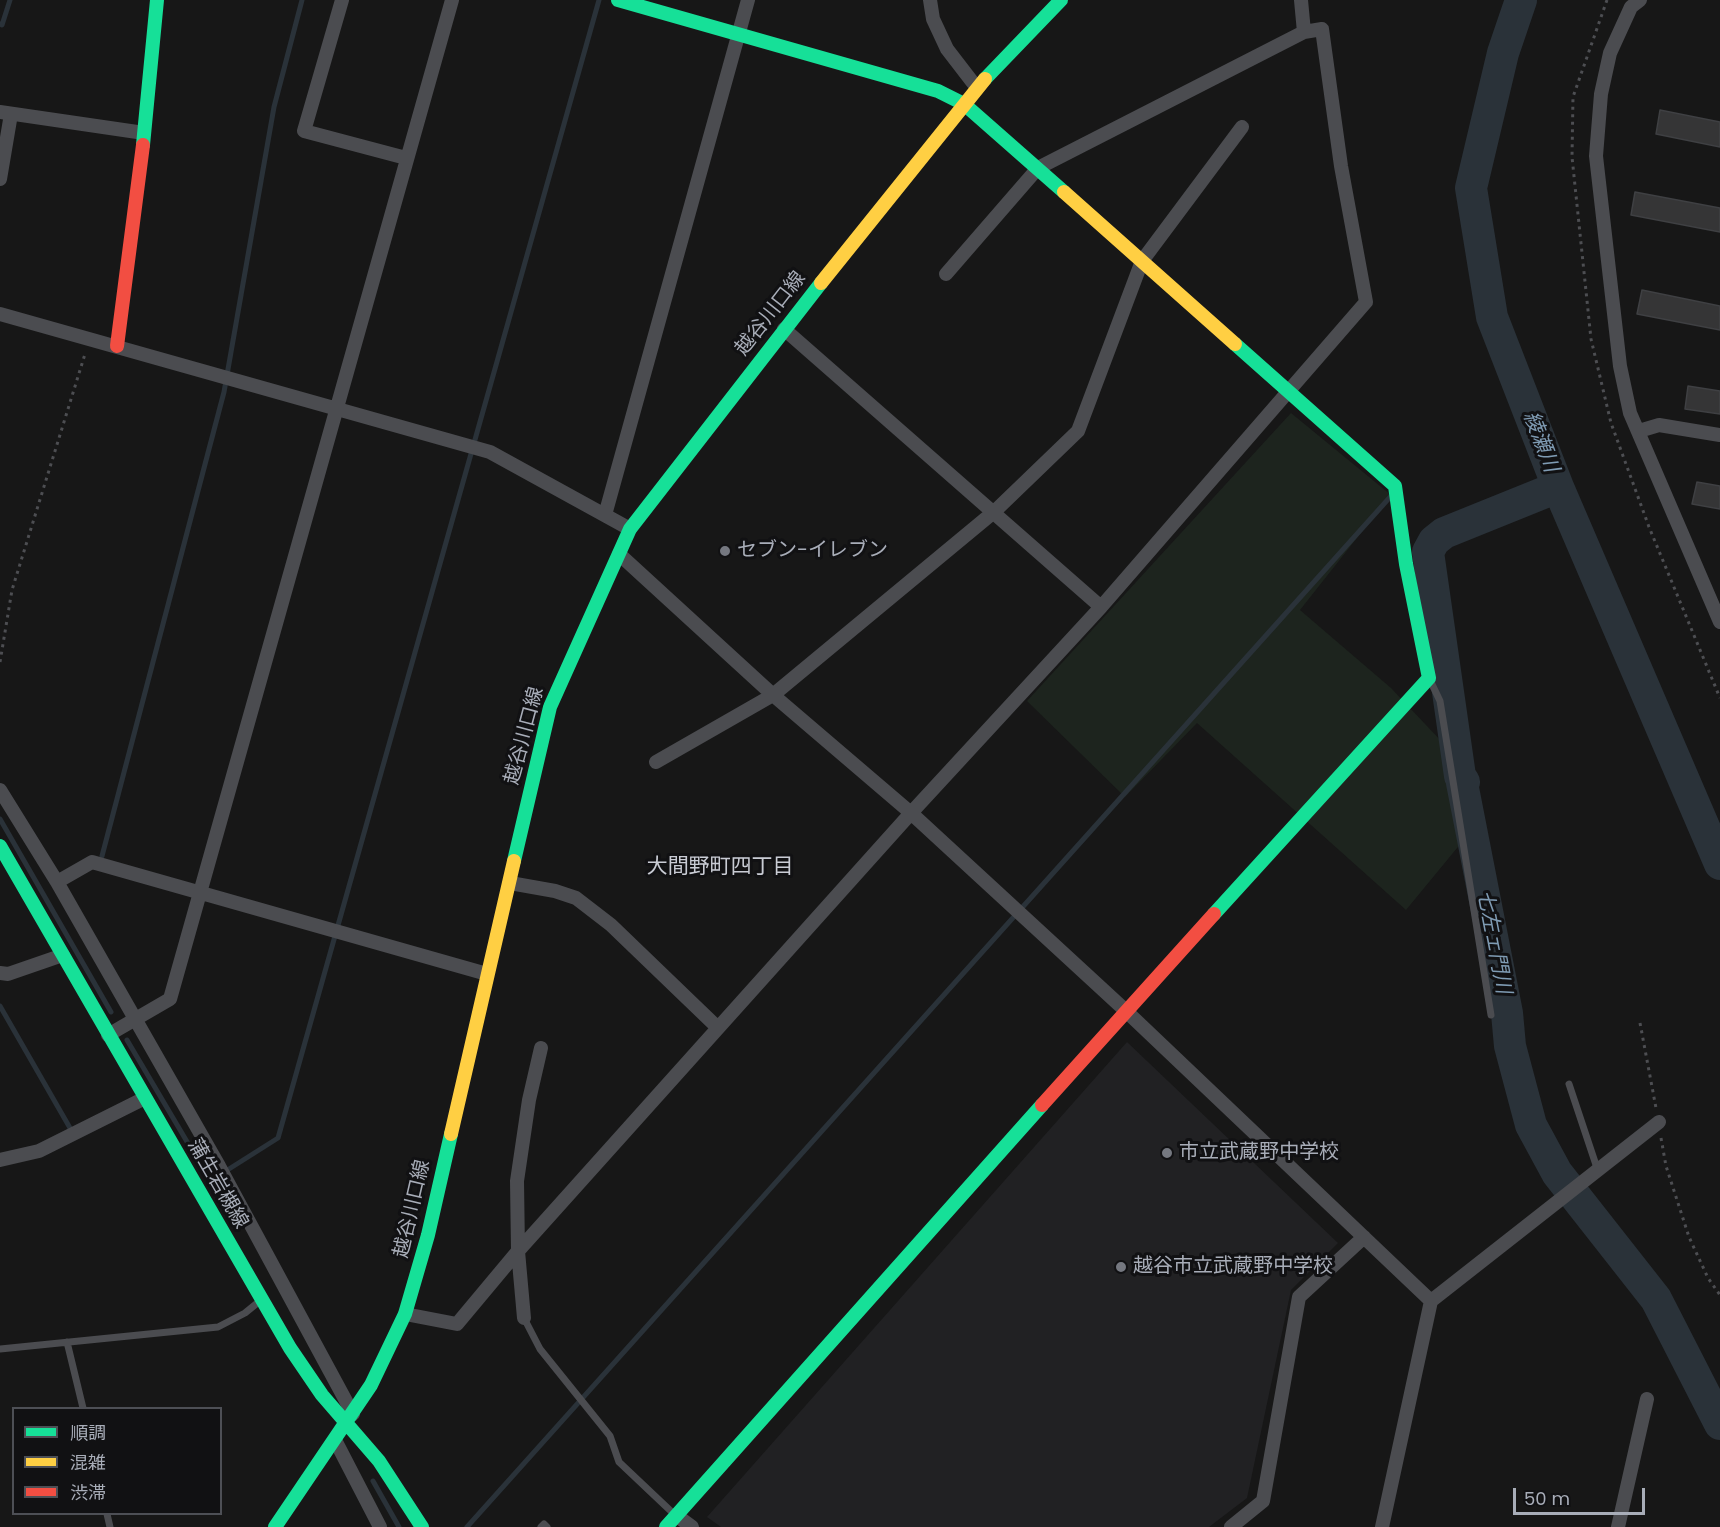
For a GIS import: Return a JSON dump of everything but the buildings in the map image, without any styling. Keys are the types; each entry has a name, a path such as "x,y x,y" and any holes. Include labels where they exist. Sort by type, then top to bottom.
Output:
{"street":[{"path":"117,346 144,133 157,0"},
{"path":"342,0 304,131 406,158"},
{"path":"108,1035 170,999 202,893 452,0"},
{"path":"618,0 738,36 938,91 964,104 1395,486 1406,564 1429,678 1126,1011 666,1527"},
{"path":"605,515 748,0"},
{"path":"930,0 933,19 947,49 977,88"},
{"name":"越谷川口線","path":"275,1527 371,1385 405,1314 430,1224 550,707 630,530 784,329 977,88 1001,60 1061,0"},
{"path":"1301,0 1304,32"},
{"path":"1640,0 1631,7 1610,53 1601,94 1596,156 1620,366 1630,413 1720,622"},
{"path":"405,1314 457,1324 518,1251 910,813 1101,607 1366,302 1341,166 1322,29 1304,32 1038,168 946,274"},
{"path":"0,178 5,113 144,133"},
{"path":"656,762 773,695 994,511 1078,431 1142,261 1242,128"},
{"path":"0,315 90,338 490,452 630,530"},
{"path":"784,329 1101,607"},
{"path":"1639,431 1659,425 1720,435"},
{"path":"619,554 773,695 910,813 1126,1011 1431,1301"},
{"path":"0,790 57,882 219,1166 350,1419"},
{"name":"蒲生岩槻線","path":"0,846 262,1300 322,1395 350,1419 422,1527"},
{"path":"57,882 92,862 487,974"},
{"path":"510,883 555,891 576,898 610,926 718,1028"},
{"path":"0,973 8,974 63,955"},
{"path":"524,1318 518,1251 517,1181 529,1100 541,1048"},
{"path":"0,1160 39,1151 145,1098"},
{"path":"1382,1527 1431,1301 1659,1122"},
{"path":"1231,1527 1263,1501 1299,1297 1364,1237"},
{"path":"1618,1527 1647,1399"},
{"path":"335,1440 380,1527"},
{"path":"677,1516 692,1527"}],"lane":[{"path":"1429,678 1440,700 1491,1015"},
{"path":"1569,1084 1598,1171"},
{"path":"0,1349 219,1327 245,1313 262,1300"},
{"path":"524,1318 540,1350 610,1436 619,1462 677,1516"},
{"path":"67,1342 83,1407"},
{"path":"542,1527 544,1524 547,1527"}],"path":[{"path":"0,662 12,590 90,338"},
{"path":"1640,1023 1666,1166 1689,1237 1708,1278 1720,1295"}],"shaded area":[{"path":"1291,413 1391,495 1300,610 1391,688 1444,744 1462,842 1406,910 1197,723 1125,797 1027,701"},
{"name":"越谷市立武蔵野中学校","path":"1127,1042 1338,1243 1291,1290 1247,1498 1209,1527 721,1527 707,1517"}],"waterway":[{"path":"0,24 2,25 10,0"},
{"path":"102,856 224,392 274,107 302,0"},
{"path":"229,1169 278,1138 599,0"},
{"name":"綾瀬川","path":"1521,0 1503,53 1471,188 1492,317 1558,487 1720,864"},
{"name":"七左ェ門川","path":"1558,487 1444,533 1434,541 1428,552 1460,776 1464,782 1462,783 1507,1013 1510,1046 1531,1125 1557,1173 1656,1299 1720,1424"},
{"path":"467,1527 1391,496"},
{"path":"0,819 111,1012"},
{"path":"0,1006 70,1128"},
{"path":"127,1040 199,1162"},
{"path":"373,1481 399,1527"}],"traffic: fast":[{"path":"143,145 157,0"},
{"path":"618,0 938,91 964,104 1064,192"},
{"path":"985,79 1061,0"},
{"path":"514,861 550,707 630,529 821,283"},
{"path":"1214,914 1429,678 1406,564 1395,486 1235,344"},
{"path":"0,846 290,1348 322,1395 379,1461 422,1527"},
{"path":"666,1527 1042,1105"},
{"path":"275,1527 371,1385 405,1314 428,1235 451,1134"}],"traffic: slow":[{"path":"821,283 985,79"},
{"path":"1064,192 1235,344"},
{"path":"451,1134 514,861"}],"traffic: jam":[{"path":"117,346 143,145"},
{"path":"1042,1105 1214,914"}],"place":[{"name":"セブン-イレブン","path":"725,551"},
{"name":"市立武蔵野中学校","path":"1167,1153"},
{"name":"越谷市立武蔵野中学校","path":"1121,1267"}],"district":[{"name":"大間野町四丁目","path":"720,868"}]}
